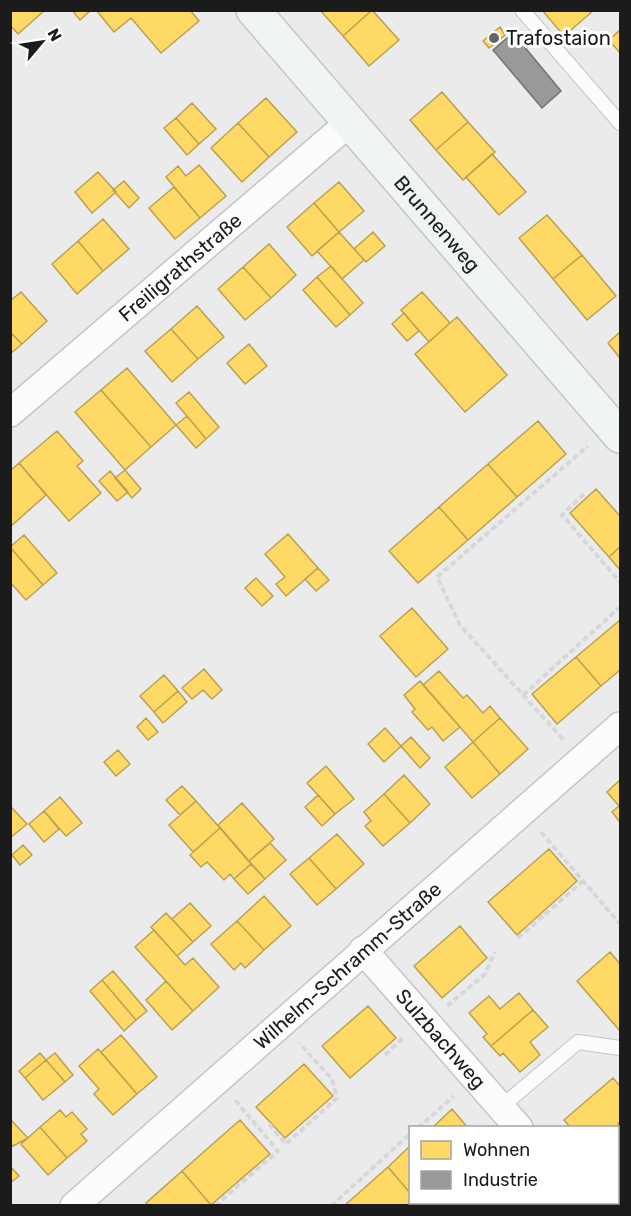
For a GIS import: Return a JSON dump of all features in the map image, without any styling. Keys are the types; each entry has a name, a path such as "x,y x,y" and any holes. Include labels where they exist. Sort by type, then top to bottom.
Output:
{"street":[{"name":"Brunnenweg","path":"253,10 621,436"},
{"name":"Freiligrathstraße","path":"10,413 350,122"},
{"name":"Wilhelm-Schramm-Straße","path":"74,1206 363,950 621,726"},
{"name":"Sulzbachweg","path":"363,950 517,1126"}],"lane":[{"path":"522,10 621,123"},
{"path":"501,1107 578,1042 621,1048"}],"path":[{"path":"582,759 460,625 437,577 589,444"},
{"path":"584,494 562,515 621,582"},
{"path":"523,694 620,609"},
{"path":"523,811 621,924"},
{"path":"518,938 583,881"},
{"path":"447,1007 485,974 495,952"},
{"path":"269,1124 286,1144 338,1098 332,1079 280,1023"},
{"path":"420,1126 475,1077"},
{"path":"215,1206 278,1152 268,1141 265,1133 217,1079"},
{"path":"331,1206 409,1136"}],"building: Wohnen":[{"path":"10,10 44,11 18,34 10,25"},
{"path":"72,10 91,10 80,20"},
{"path":"96,10 190,10 199,21 161,53 131,18 114,32"},
{"path":"320,10 372,10 343,36"},
{"path":"372,10 399,40 369,66 343,36"},
{"path":"542,10 594,10 564,36"},
{"name":"Trafostaion","path":"500,27 505,35 489,48 483,41"},
{"path":"620,30 620,53 609,40"},
{"path":"442,92 468,122 436,150 410,120"},
{"path":"266,98 297,132 269,157 238,123"},
{"path":"192,103 216,129 199,144 176,118"},
{"path":"176,118 199,144 187,155 164,128"},
{"path":"468,122 495,152 463,180 436,150"},
{"path":"238,123 269,157 242,182 211,148"},
{"path":"492,154 526,192 499,215 466,177"},
{"path":"199,165 226,196 200,218 166,177 178,166 186,176"},
{"path":"98,172 116,192 92,213 75,192"},
{"path":"124,181 139,198 129,208 113,190"},
{"path":"339,182 364,211 339,232 314,203"},
{"path":"174,187 200,218 175,239 149,208"},
{"path":"314,203 339,232 312,256 287,227"},
{"path":"547,215 582,255 553,279 519,238"},
{"path":"103,219 129,249 103,271 78,241"},
{"path":"339,232 364,260 342,279 317,251"},
{"path":"373,232 385,246 366,262 354,249"},
{"path":"78,241 103,271 77,294 52,264"},
{"path":"269,244 296,275 271,298 243,267"},
{"path":"582,255 616,296 587,320 553,279"},
{"path":"331,266 363,303 350,315 317,277"},
{"path":"243,267 271,298 245,320 218,289"},
{"path":"317,277 350,315 336,327 303,290"},
{"path":"21,292 47,321 22,344 10,332 10,301"},
{"path":"422,292 450,323 429,342 401,310"},
{"path":"197,306 224,337 198,359 171,329"},
{"path":"404,313 419,331 407,341 392,324"},
{"path":"457,317 507,375 465,412 415,354"},
{"path":"171,329 198,359 172,382 145,351"},
{"path":"10,332 22,344 10,354"},
{"path":"620,332 620,358 608,343"},
{"path":"249,344 267,366 245,384 227,363"},
{"path":"127,368 176,425 151,447 101,390"},
{"path":"101,390 151,447 125,470 75,412"},
{"path":"189,392 219,427 206,439 176,403"},
{"path":"187,416 206,439 196,448 176,425"},
{"path":"538,421 566,454 517,497 488,464"},
{"path":"57,431 83,461 77,466 101,493 69,521 19,463"},
{"path":"19,463 46,495 11,526 10,471"},
{"path":"488,464 517,497 468,540 439,507"},
{"path":"125,470 141,489 132,498 115,478"},
{"path":"110,471 128,492 117,501 99,481"},
{"path":"596,489 620,516 620,547 609,557 570,513"},
{"path":"439,507 468,540 418,583 389,551"},
{"path":"288,534 318,568 286,596 276,584 285,577 265,554"},
{"path":"24,535 57,573 43,585 10,547"},
{"path":"10,547 43,585 26,600 10,582"},
{"path":"620,547 620,570 609,557"},
{"path":"318,568 329,580 316,591 305,579"},
{"path":"256,578 273,596 262,606 245,588"},
{"path":"412,608 448,649 416,677 380,636"},
{"path":"620,620 620,670 601,686 576,657"},
{"path":"576,657 601,686 557,724 532,694"},
{"path":"204,669 222,690 212,699 203,690 192,699 182,688"},
{"path":"439,671 463,698 467,695 483,713 490,706 500,718 473,742 423,685"},
{"path":"164,675 178,691 154,712 140,696"},
{"path":"420,681 460,727 443,741 432,727 428,730 412,712 415,709 404,695"},
{"path":"178,691 187,702 163,723 154,712"},
{"path":"146,718 158,732 148,740 137,727"},
{"path":"500,718 528,749 500,774 473,742"},
{"path":"385,728 401,746 384,762 368,744"},
{"path":"411,737 430,758 420,768 401,746"},
{"path":"473,742 500,774 472,798 445,767"},
{"path":"118,750 130,764 116,776 104,762"},
{"path":"326,766 354,799 335,814 307,783"},
{"path":"404,775 430,804 410,823 384,794"},
{"path":"620,780 620,822 612,812 619,806 607,792"},
{"path":"182,786 196,801 180,815 166,800"},
{"path":"384,794 410,823 383,846 365,826 371,821 364,812"},
{"path":"318,795 335,814 322,826 305,807"},
{"path":"60,797 82,823 66,836 44,811"},
{"path":"196,801 220,828 193,852 169,825"},
{"path":"242,803 274,839 249,861 218,825"},
{"path":"12,808 27,824 10,838 10,810"},
{"path":"44,811 59,829 44,842 29,824"},
{"path":"220,828 251,864 234,879 230,874 224,880 207,862 201,867 190,855"},
{"path":"337,834 364,864 336,889 309,858"},
{"path":"270,843 286,860 265,879 249,861"},
{"path":"23,845 32,855 20,865 12,855"},
{"path":"549,849 577,881 517,935 488,902"},
{"path":"309,858 336,889 317,905 290,874"},
{"path":"251,864 265,879 248,894 234,879"},
{"path":"264,896 291,926 264,950 237,921"},
{"path":"190,903 211,926 193,942 172,919"},
{"path":"166,913 193,942 177,956 151,927"},
{"path":"237,921 264,950 245,968 241,963 234,970 211,944"},
{"path":"460,926 487,958 442,998 414,966"},
{"path":"154,930 185,965 193,958 219,987 193,1011 135,947"},
{"path":"610,952 620,964 620,1031 577,981"},
{"path":"113,971 147,1011 136,1020 102,980"},
{"path":"102,980 136,1020 124,1031 90,991"},
{"path":"166,981 193,1011 172,1030 146,1000"},
{"path":"519,993 533,1010 491,1046 483,1037 487,1034 469,1013 489,996 500,1009"},
{"path":"368,1006 396,1038 350,1078 322,1046"},
{"path":"533,1010 548,1027 530,1042 540,1055 520,1072 503,1053 500,1056 491,1046"},
{"path":"121,1035 157,1077 137,1094 101,1052"},
{"path":"98,1049 137,1094 113,1115 94,1094 99,1089 79,1066"},
{"path":"40,1053 46,1060 25,1078 19,1071"},
{"path":"55,1053 73,1075 65,1082 46,1060"},
{"path":"46,1060 65,1082 43,1100 25,1078"},
{"path":"304,1064 333,1096 285,1138 256,1107"},
{"path":"613,1078 620,1086 619,1186 619,1126 569,1126 564,1120"},
{"path":"452,1109 466,1126 434,1126"},
{"path":"60,1110 66,1117 72,1112 87,1129 81,1134 87,1141 67,1158 40,1127"},
{"path":"10,1119 28,1138 13,1146 10,1143"},
{"path":"240,1120 270,1154 211,1205 182,1171"},
{"path":"40,1127 67,1158 48,1175 21,1144"},
{"path":"409,1147 409,1192 388,1167"},
{"path":"10,1166 19,1176 10,1183"},
{"path":"388,1167 409,1192 409,1203 406,1206 344,1206"},
{"path":"182,1171 211,1205 148,1206 146,1203"}],"building: Industrie":[{"path":"513,33 561,91 542,108 493,50"}],"place":[{"name":"Trafostaion","path":"494,38"}]}
